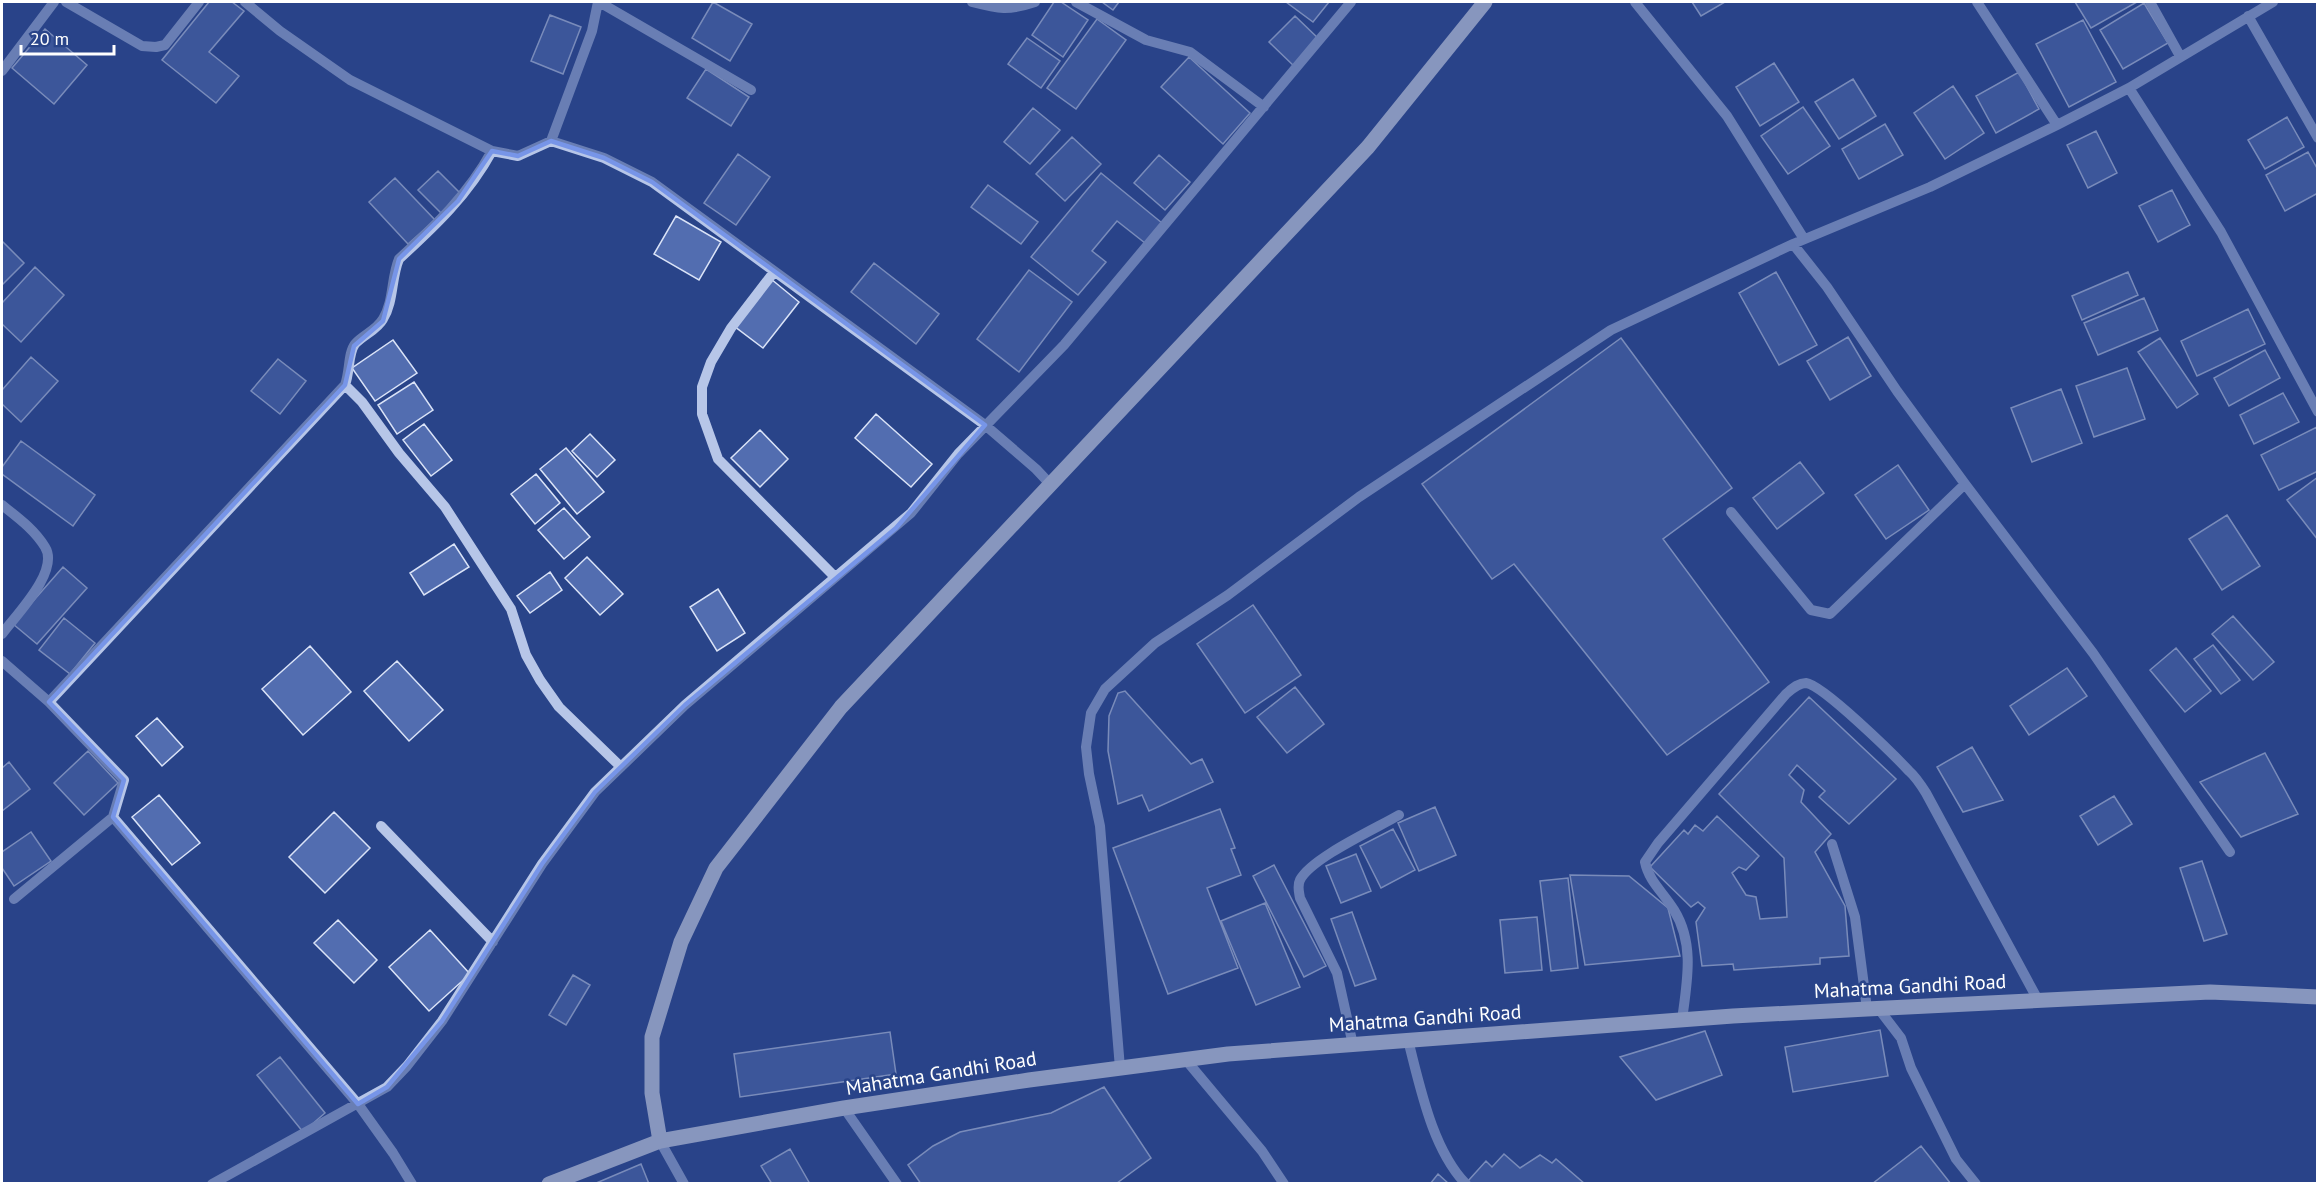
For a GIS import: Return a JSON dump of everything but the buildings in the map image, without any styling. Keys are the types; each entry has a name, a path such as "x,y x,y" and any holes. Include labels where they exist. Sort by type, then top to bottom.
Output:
{"main road":[{"path":"660,1141 652,1093 652,1037 681,942 716,868 841,707 1368,147 1485,2"},
{"name":"Mahatma Gandhi Road","path":"549,1184 660,1141 844,1108 1228,1054 1682,1020 2038,1000 2210,992 2318,997"}],"street":[{"path":"2,71 54,2"},
{"path":"66,2 142,46 156,47 165,45 199,2"},
{"path":"245,2 280,30 351,80 492,151 518,156 550,141 604,158 652,182 985,425 1051,485"},
{"path":"550,141 592,31 598,2 751,90"},
{"path":"972,2 1013,9 1035,2"},
{"path":"1076,2 1146,40 1190,52 1264,106"},
{"path":"212,1184 387,1087 407,1066 442,1021 577,814 595,792 685,705 911,513 958,453 1064,345 1352,2"},
{"path":"1635,2 1727,116 1827,287 1897,391 2093,653 2230,852"},
{"path":"1977,2 2057,125"},
{"path":"2150,2 2180,56"},
{"path":"1120,1068 1100,826 1086,747 1091,713 1105,689 1155,643 1228,595 1359,497 1611,330 1799,241 1930,187 2057,125 2129,88 2272,2"},
{"path":"2248,16 2318,138"},
{"path":"2129,88 2220,232 2318,412"},
{"path":"48,702 345,385 350,373 349,359 354,346 382,321 385,314 393,272 399,259 478,178 492,151"},
{"path":"774,272 731,328 711,362 702,387 702,414 718,459 835,577"},
{"path":"345,385 362,402 399,453 445,507 511,609 526,655 559,707 621,766"},
{"path":"1731,512 1811,610 1830,614 1965,484"},
{"path":"2,505 29,527 46,549 47,565 38,587 2,634"},
{"path":"2,661 48,702 124,780 113,817 14,899"},
{"path":"1682,1020 1689,958 1682,925 1674,909 1646,872 1645,862 1658,843 1786,694 1798,685 1806,683 1834,701 1911,772 1926,793 2038,1000"},
{"path":"1353,1045 1336,973 1300,898 1298,889 1300,880 1327,856 1400,815"},
{"path":"113,817 358,1104 393,1153 411,1184"},
{"path":"381,826 493,942"},
{"path":"1832,844 1855,917 1872,1009 1901,1038 1911,1068 1956,1159 1976,1184"},
{"path":"1408,1040 1426,1111 1454,1171 1466,1184"},
{"path":"1186,1060 1262,1151 1284,1184"},
{"path":"844,1108 897,1184"},
{"path":"660,1141 684,1184"}],"highlighted area":[{"path":"551,141 604,158 652,182 985,425 896,528 685,705 595,792 542,864 442,1021 387,1087 358,1104 113,817 124,780 49,702 345,385 354,346 383,321 399,259 458,201 492,151 518,156"}]}
